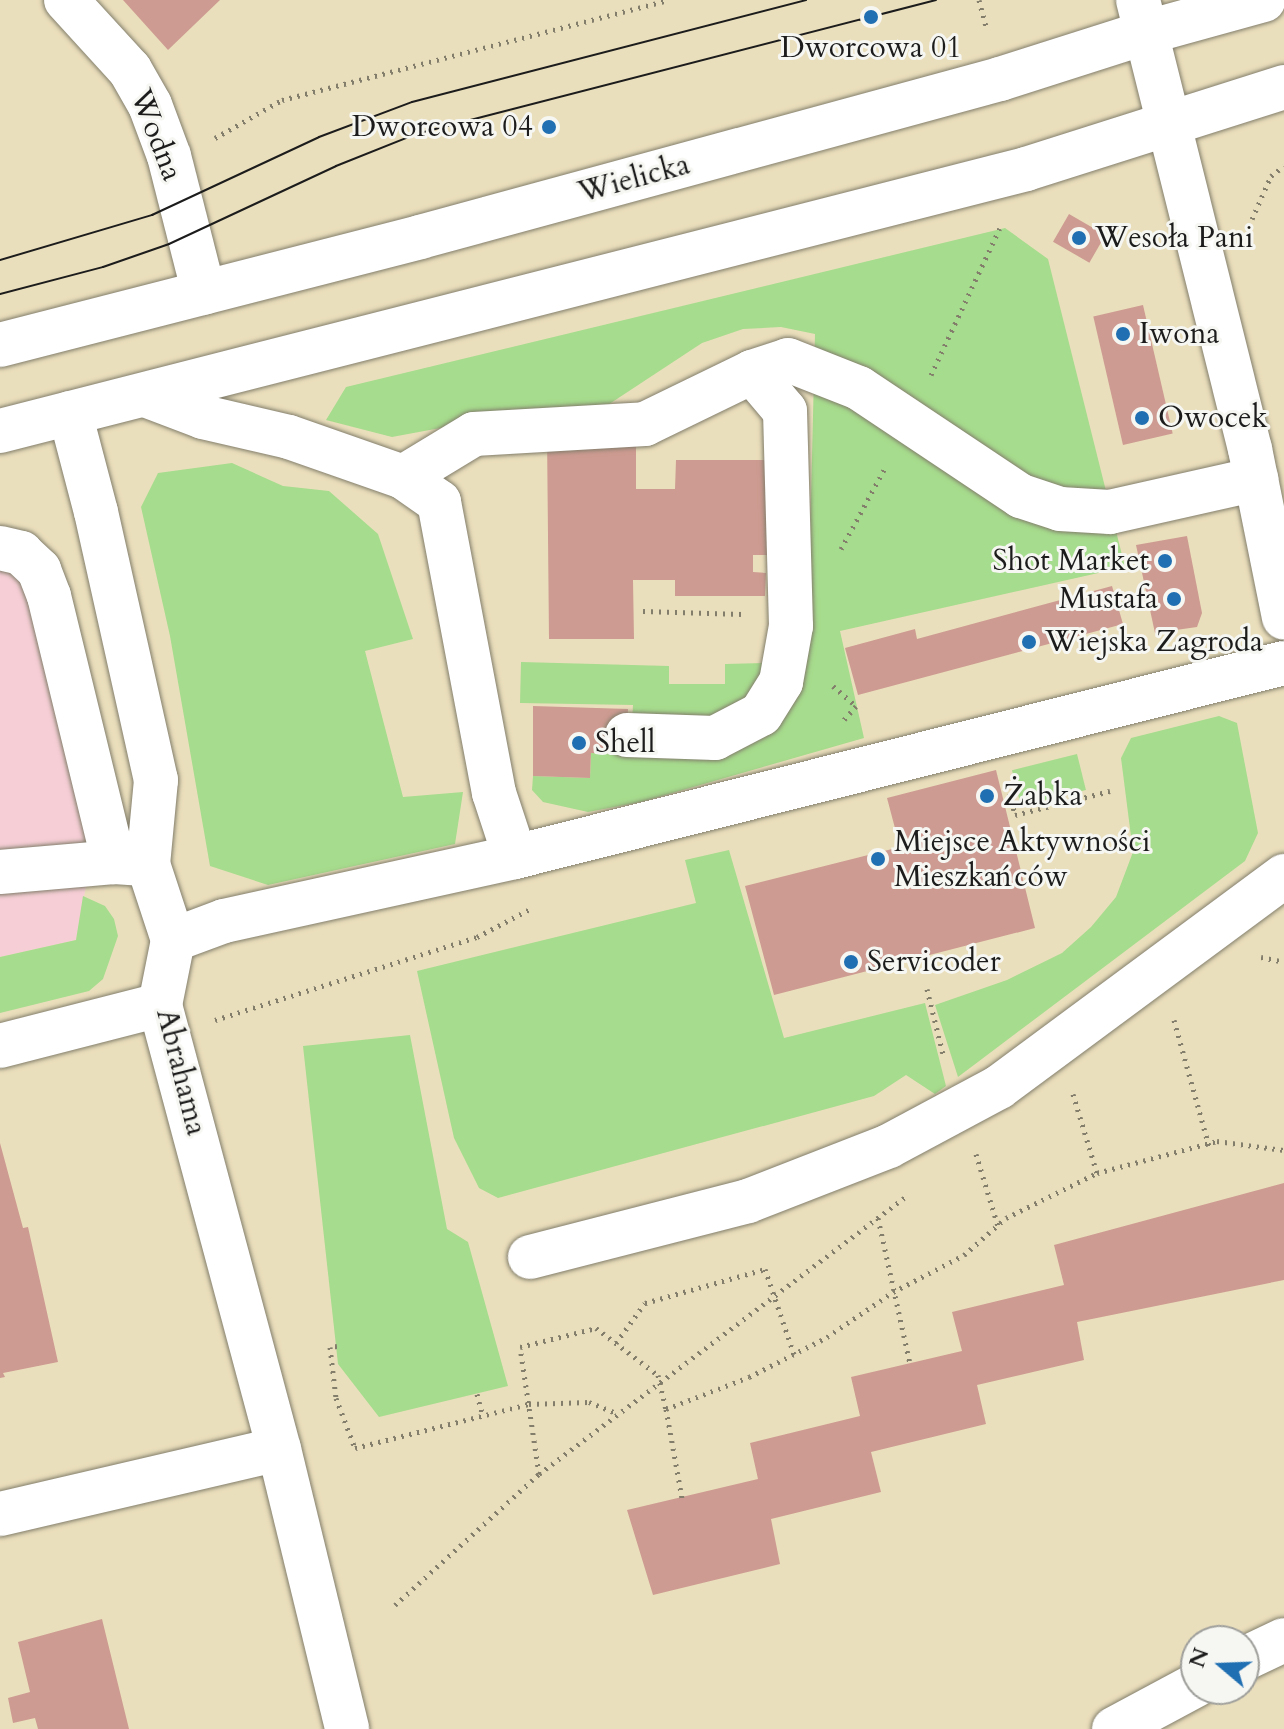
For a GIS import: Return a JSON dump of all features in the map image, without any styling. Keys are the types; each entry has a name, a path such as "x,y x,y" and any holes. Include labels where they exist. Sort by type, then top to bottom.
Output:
{"main road":[{"name":"Wodna","path":"66,0 130,70 150,105 169,156 204,293"},
{"name":"Wielicka","path":"0,345 1000,79 1141,16 1264,0"},
{"path":"1141,16 1263,456 1284,618"},
{"path":"0,431 998,176 1284,87"},
{"path":"403,477 474,434 645,424 752,372 788,360 859,388 1021,496 1060,509 1110,512 1263,456"},
{"path":"627,735 715,738 761,714 781,682 790,649 785,411 752,372"},
{"path":"145,395 203,417 289,437 403,477 439,502 494,793 515,857"},
{"name":"Abrahama","path":"70,413 96,512 156,780 131,863 173,940 160,1005 279,1449 347,1729"},
{"path":"0,548 21,553 39,570 131,863 0,872"},
{"path":"173,940 224,921 515,857 1284,663"},
{"path":"530,1257 748,1201 889,1146 999,1087 1284,876"},
{"path":"0,1046 160,1005"},
{"path":"0,1514 279,1449"},
{"path":"1260,1651 1284,1640"},
{"path":"1114,1729 1180,1694"}],"path":[{"path":"169,156 203,145 282,100 668,0"},
{"path":"979,0 986,27"},
{"path":"1252,219 1271,176 1284,166"},
{"path":"643,611 790,616"},
{"path":"1009,788 1015,815 1110,791"},
{"path":"206,1023 477,937"},
{"path":"927,989 941,1044"},
{"path":"1177,1033 1209,1146"},
{"path":"1072,1091 1097,1173"},
{"path":"666,1409 749,1377 794,1354 893,1292 964,1255 1006,1218 1097,1173 1209,1146 1217,1141 1284,1150"},
{"path":"973,1144 998,1226"},
{"path":"395,1605 539,1474 914,1190"},
{"path":"878,1218 910,1363"},
{"path":"616,1343 645,1303 765,1269 794,1354"},
{"path":"539,1474 520,1347 596,1328 658,1375 682,1498"},
{"path":"337,1346 330,1347 336,1398 355,1448 529,1404 589,1402 619,1415"},
{"path":"477,1394 483,1416"}],"shaded area":[{"path":"0,549 21,554 114,861 90,864 76,940 0,957"}],"green space":[{"path":"1005,228 1048,259 1125,567 840,631 864,738 641,802 588,812 543,802 532,790 533,776 590,778 591,753 630,754 633,705 520,703 521,662 669,666 669,684 725,684 725,664 807,662 815,334 781,327 743,329 702,343 588,418 478,421 392,437 326,420 346,387"},
{"path":"232,463 283,486 329,491 378,534 413,639 365,651 403,797 463,792 455,844 268,885 210,866 170,636 141,507 158,473"},
{"path":"1219,716 1237,723 1258,833 1245,861 958,1077 935,1005 1007,980 1062,953 1091,927 1116,897 1133,852 1121,758 1131,738"},
{"path":"1077,754 1086,790 1021,806 1012,770"},
{"path":"729,850 784,1038 925,1003 946,1086 935,1094 906,1075 874,1096 498,1198 479,1188 454,1138 417,971 696,903 685,860"},
{"path":"83,896 105,906 114,919 118,936 103,979 89,991 0,1013 0,957 76,940"},
{"path":"410,1035 447,1229 468,1242 508,1386 379,1417 338,1364 303,1046"}],"building":[{"path":"123,0 220,0 168,50"},
{"name":"Wesoła Pani","path":"1069,214 1105,235 1089,263 1053,242"},
{"path":"1143,305 1173,434 1123,445 1093,316"},
{"path":"636,433 636,489 675,489 676,460 769,460 769,555 753,555 753,572 766,573 765,596 675,596 675,580 633,580 634,639 549,639 547,434"},
{"path":"1187,536 1202,613 1197,627 1155,633 1136,545"},
{"path":"1112,586 1123,624 858,695 845,648 915,629 917,639"},
{"name":"Shell","path":"533,706 628,709 626,754 591,753 590,778 533,776"},
{"path":"996,770 1035,928 774,995 745,886 900,847 887,798"},
{"path":"0,1143 23,1228 28,1227 58,1362 3,1373 5,1377 0,1378"},
{"path":"1284,1183 1284,1280 1077,1322 1084,1360 977,1385 986,1424 871,1452 881,1492 771,1519 780,1564 653,1595 627,1510 758,1479 750,1443 860,1416 851,1377 962,1351 952,1312 1064,1285 1054,1245"},
{"path":"102,1619 129,1729 38,1729 35,1718 13,1723 8,1698 30,1692 18,1642"}],"tram line":[{"path":"0,260 152,215 319,137 412,102 806,0"},
{"path":"0,294 103,267 169,244 336,166 416,134 936,0"}],"place":[{"name":"Dworcowa 01","path":"871,17"},
{"name":"Dworcowa 04","path":"549,127"},
{"name":"Wesoła Pani","path":"1079,238"},
{"name":"Iwona","path":"1123,334"},
{"name":"Owocek","path":"1142,418"},
{"name":"Shot Market","path":"1165,561"},
{"name":"Mustafa","path":"1174,599"},
{"name":"Wiejska Zagroda","path":"1029,642"},
{"name":"Shell","path":"579,743"},
{"name":"Żabka","path":"987,796"},
{"name":"Miejsce Aktywności Mieszkańców","path":"878,859"},
{"name":"Servicoder","path":"851,962"}]}
